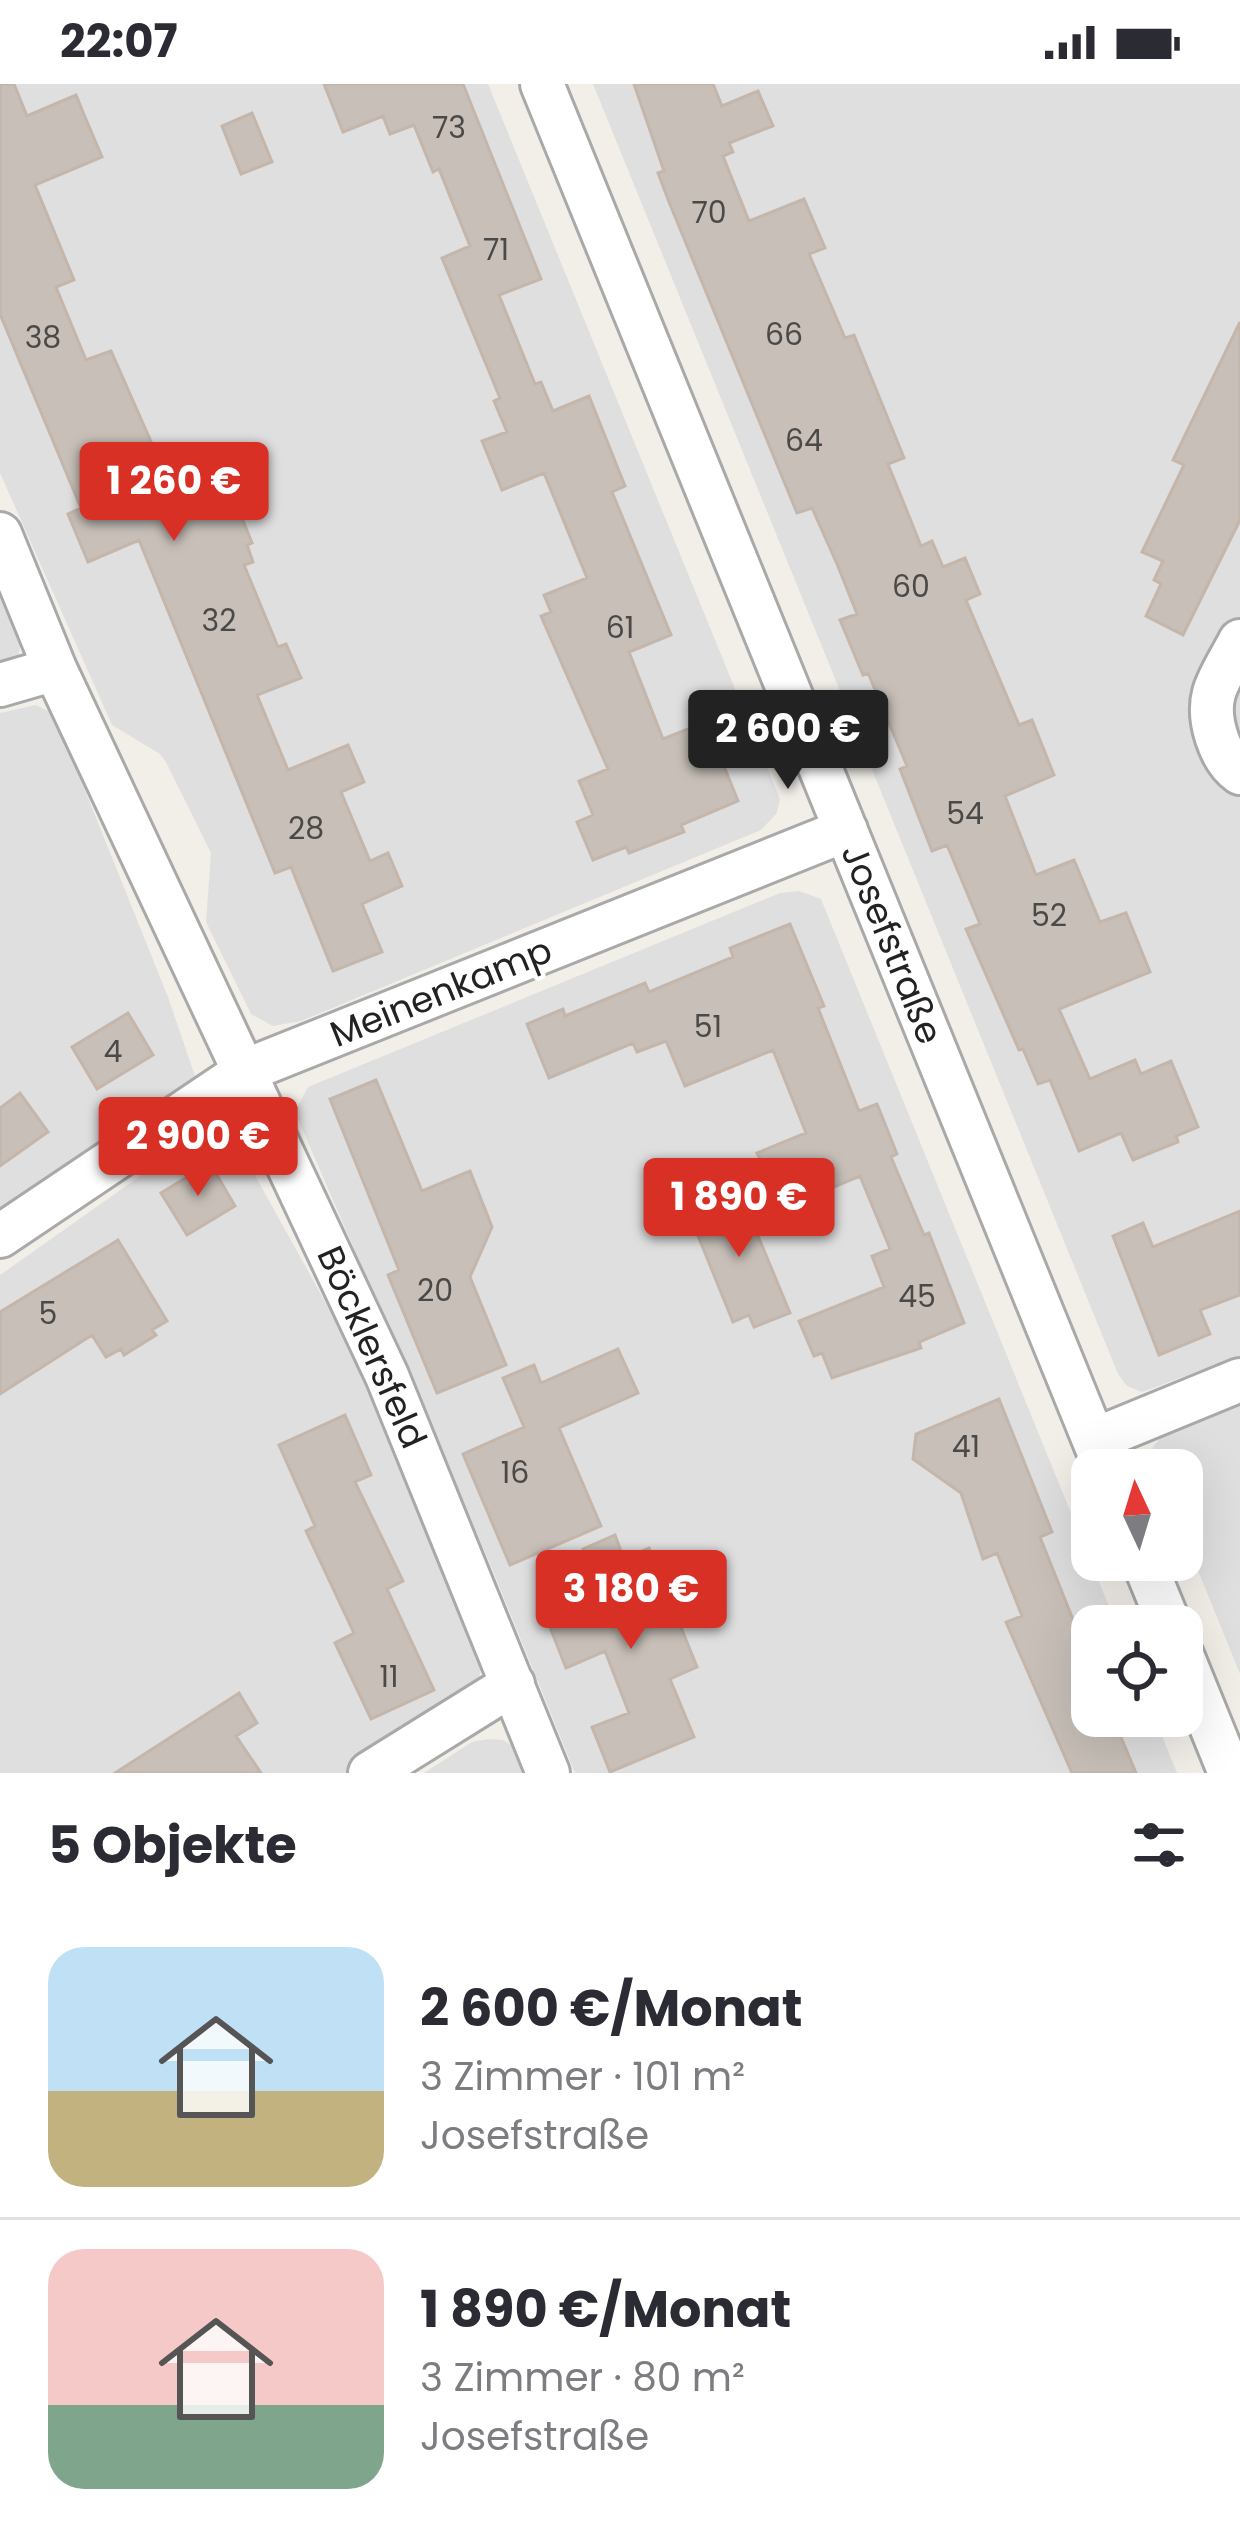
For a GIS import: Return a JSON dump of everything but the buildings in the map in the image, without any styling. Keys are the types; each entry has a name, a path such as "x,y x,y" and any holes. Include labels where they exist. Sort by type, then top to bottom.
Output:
{"street":[{"name":"Josefstraße","path":"542,84 1098,1449"},
{"name":"Böcklersfeld","path":"0,534 56,669 387,1376 548,1773"},
{"path":"1240,641 1212,697 1216,737 1240,773"},
{"path":"0,685 56,669"},
{"name":"Meinenkamp","path":"0,1236 247,1070 846,830"},
{"path":"1111,1449 1240,1380"},
{"path":"370,1773 513,1684"},
{"path":"1203,1707 1230,1773"}],"shaded area":[{"path":"0,84 488,84 780,799 777,813 761,830 301,1021 273,1026 251,1014 206,922 211,853 160,754 112,725 0,473"},
{"path":"593,84 1240,84 1240,1356 1142,1392 1127,1386 1118,1374"},
{"path":"0,582 23,637 17,660 0,668"},
{"path":"36,705 48,711 60,728 195,1076 192,1084 0,1221 0,713"},
{"path":"799,891 821,899 1071,1513 1071,1581 1099,1581 1108,1605 1071,1605 1071,1737 1162,1737 1177,1773 575,1773 297,1108 308,1087 780,893"},
{"path":"212,1133 236,1141 371,1385 481,1657 479,1683 473,1692 347,1773 0,1773 0,1275 170,1155 200,1135"},
{"path":"1240,1400 1240,1674 1202,1581 1203,1449 1153,1449 1165,1432"},
{"path":"503,1740 516,1748 531,1773 424,1773 472,1742"}]}
